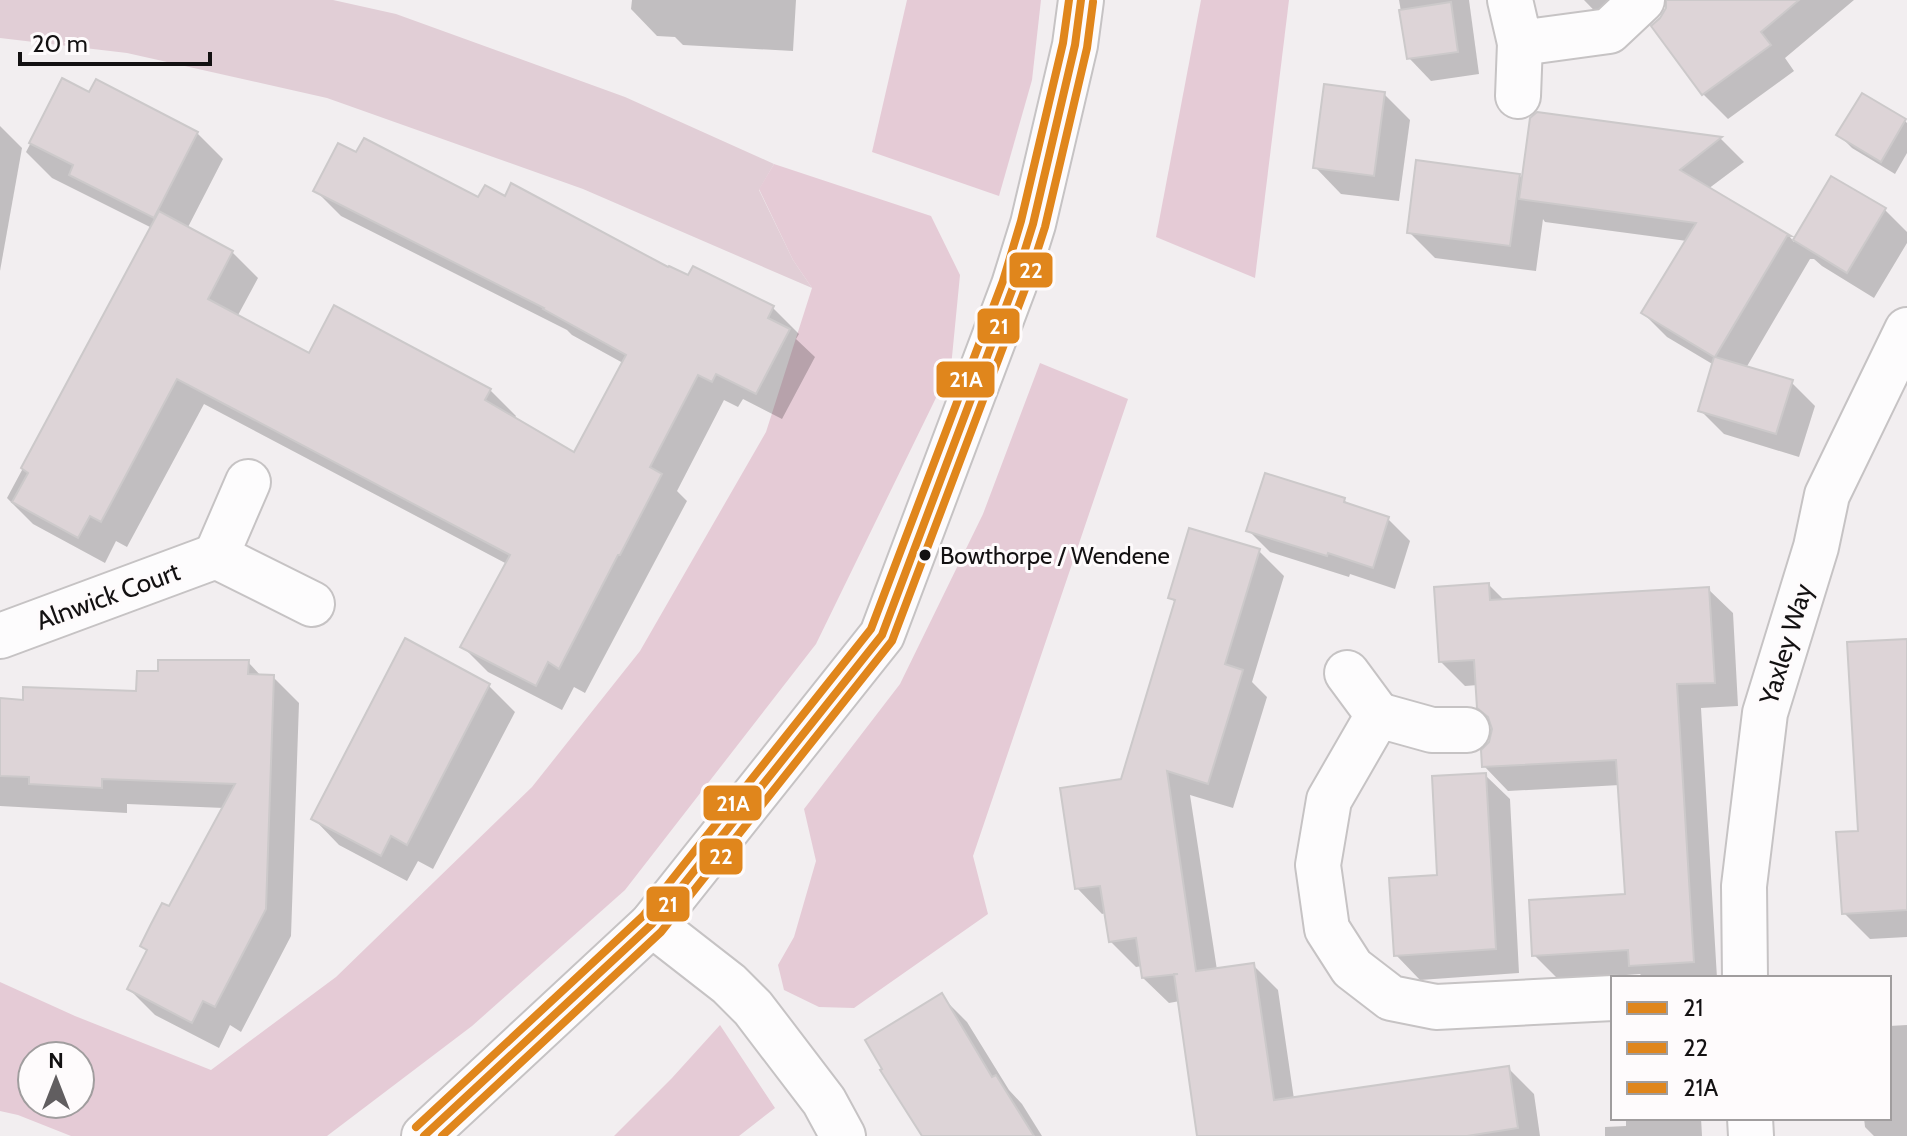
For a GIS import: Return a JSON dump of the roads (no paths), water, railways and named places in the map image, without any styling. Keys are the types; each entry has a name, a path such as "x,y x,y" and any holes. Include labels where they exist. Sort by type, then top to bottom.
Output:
{"street":[{"path":"424,1136 652,924 882,635 1014,285 1033,224 1075,45 1081,0"},
{"path":"1510,0 1520,43 1518,96"},
{"path":"1520,43 1609,31 1642,0"},
{"name":"Yaxley Way","path":"1745,976 1744,886 1765,713 1816,547 1827,495 1907,330"},
{"path":"248,482 216,556 312,604"},
{"name":"Alnwick Court","path":"0,636 216,556"},
{"path":"1347,673 1378,715 1432,730 1467,730"},
{"path":"1378,715 1329,800 1318,865 1327,929 1352,968 1391,998 1436,1007 1611,998"},
{"path":"652,924 729,984 753,1008 824,1101 843,1136"}],"place":[{"name":"Bowthorpe / Wendene","path":"925,555"}]}
